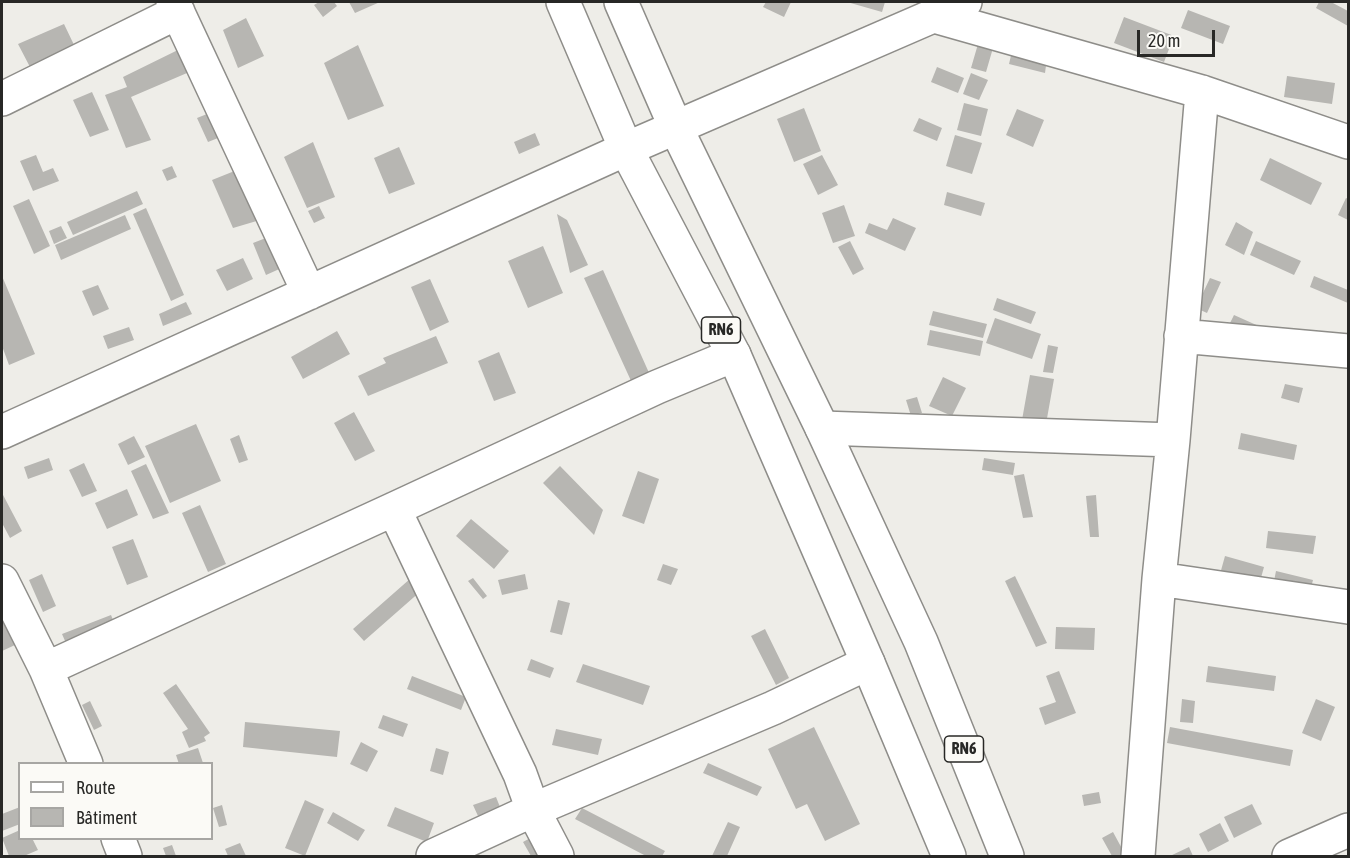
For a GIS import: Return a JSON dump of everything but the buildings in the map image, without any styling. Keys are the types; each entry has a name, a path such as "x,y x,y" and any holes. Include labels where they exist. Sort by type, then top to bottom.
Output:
{"main road":[{"name":"RN6","path":"563,2 626,149 734,355 949,856"},
{"name":"RN6","path":"621,2 676,128 822,428 921,642 1007,856"},
{"path":"2,432 626,149 965,2"},
{"path":"2,99 176,7 309,293"},
{"path":"934,16 1202,92 1348,142"},
{"path":"1138,856 1159,579 1202,92"},
{"path":"1181,336 1348,351"},
{"path":"46,669 657,387 734,355"},
{"path":"822,428 1173,440"},
{"path":"394,509 520,774 533,810 557,856"},
{"path":"1159,579 1348,607"},
{"path":"2,581 46,669 85,762"},
{"path":"433,856 533,810 773,708 868,663"},
{"path":"119,840 125,856"},
{"path":"1289,856 1334,843"}]}
